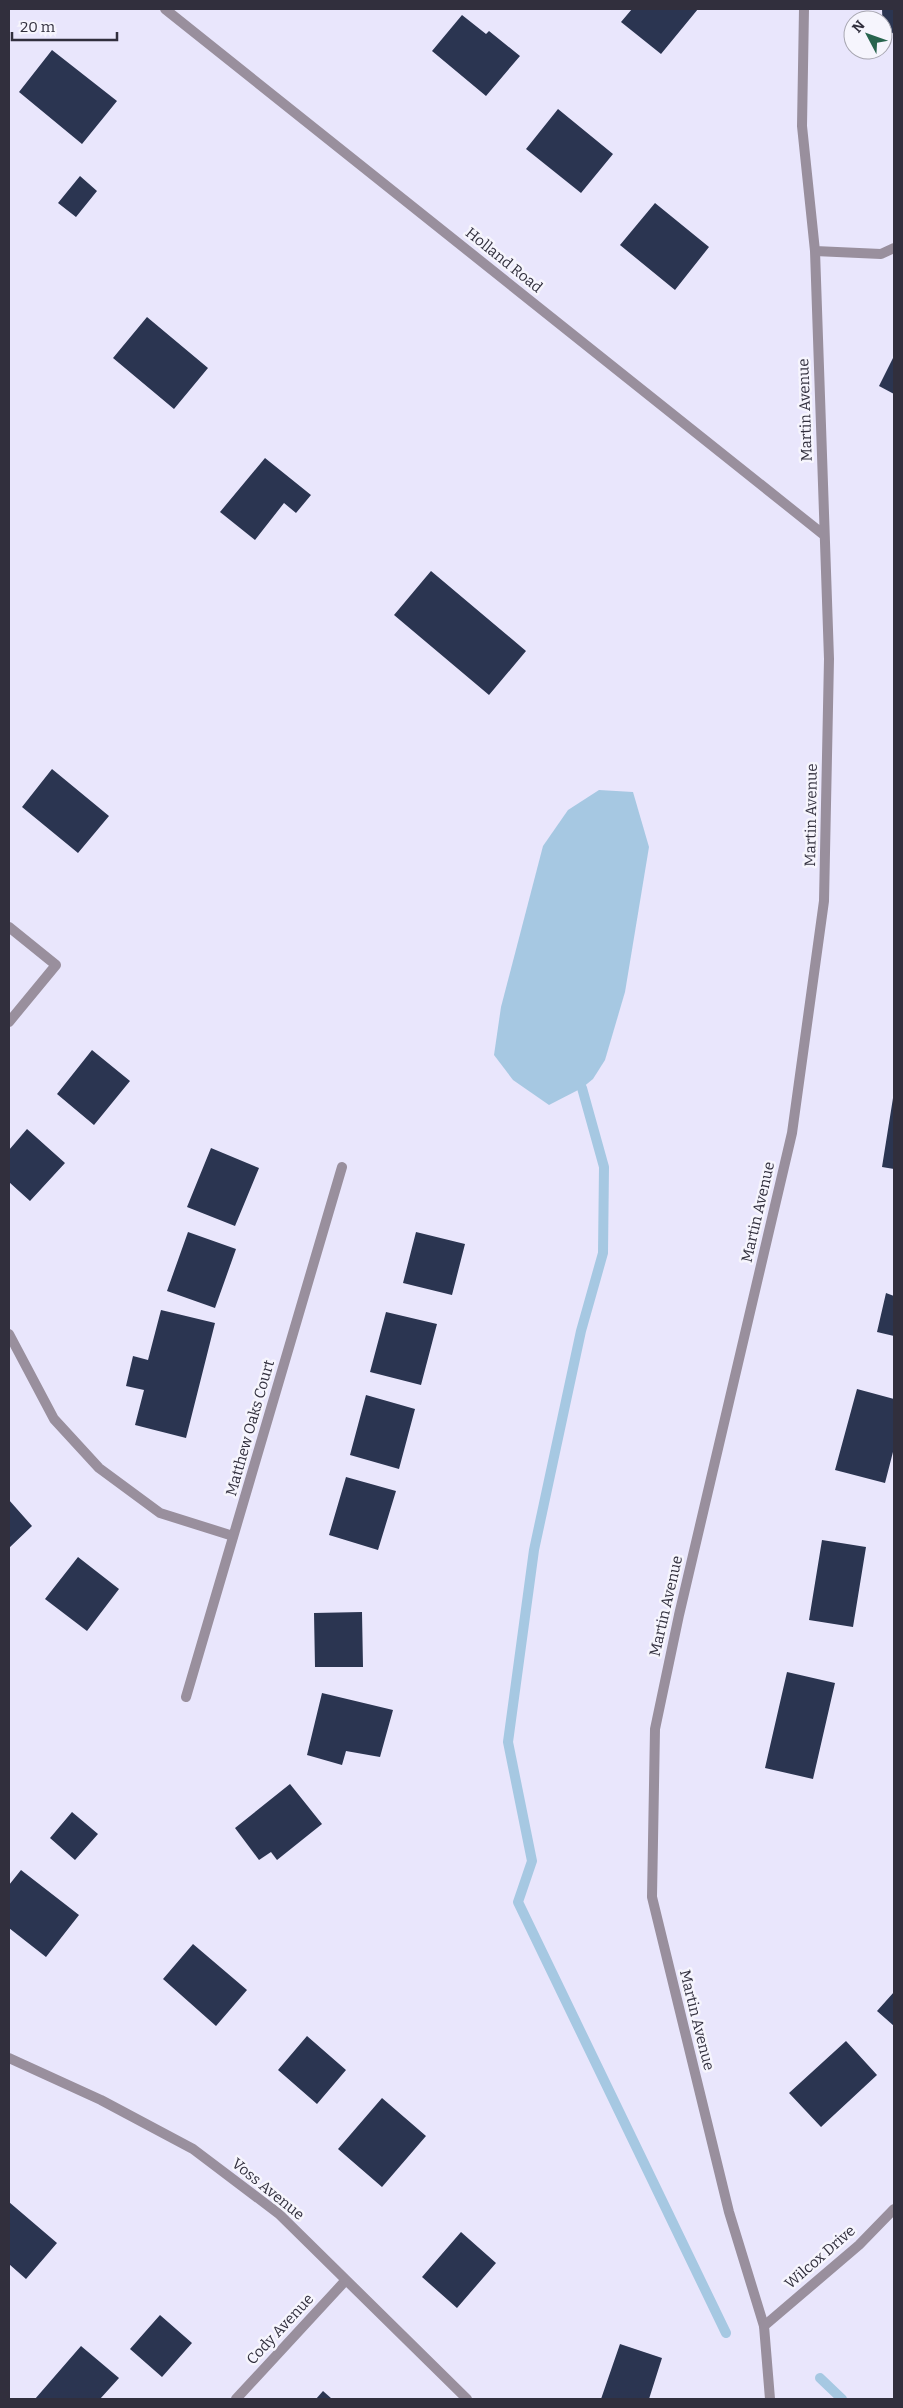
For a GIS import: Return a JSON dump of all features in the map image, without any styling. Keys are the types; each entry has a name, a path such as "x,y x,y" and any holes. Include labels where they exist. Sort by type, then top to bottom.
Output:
{"street":[{"name":"Holland Road","path":"165,9 824,535"},
{"name":"Martin Avenue","path":"770,2399 764,2326 729,2212 652,1897 655,1729 679,1615 794,1124 824,901 829,658 814,251 802,126 804,9"},
{"path":"814,251 881,254 894,248"},
{"path":"9,927 56,965 9,1022"},
{"name":"Matthew Oaks Court","path":"186,1697 342,1166"},
{"path":"9,1334 54,1419 99,1468 160,1513 233,1536"},
{"name":"Voss Avenue","path":"9,2058 101,2100 193,2149 280,2214 468,2399"},
{"name":"Wilcox Drive","path":"764,2326 858,2245 894,2209"},
{"name":"Cody Avenue","path":"236,2399 346,2280"}],"water":[{"path":"599,790 633,792 649,847 625,992 605,1060 593,1079 582,1088 549,1105 513,1080 494,1055 501,1007 543,846 568,810"}],"building":[{"path":"632,9 698,9 661,54 621,22"},
{"path":"894,9 894,33 893,10 882,10"},
{"path":"462,15 486,34 489,31 520,56 486,96 432,51"},
{"path":"52,50 117,101 82,144 19,92"},
{"path":"558,109 613,154 581,193 526,149"},
{"path":"80,176 97,191 76,217 58,203"},
{"path":"655,203 709,247 675,290 620,245"},
{"path":"147,317 208,368 174,409 113,358"},
{"path":"894,356 894,394 879,386"},
{"path":"265,458 311,495 296,513 284,503 255,540 220,512"},
{"path":"431,571 526,651 489,695 394,615"},
{"path":"52,769 109,816 78,853 22,807"},
{"path":"92,1050 130,1081 94,1125 57,1094"},
{"path":"894,1098 894,1169 882,1167"},
{"path":"27,1129 65,1163 30,1201 9,1182 9,1150"},
{"path":"211,1148 259,1168 235,1226 187,1207"},
{"path":"188,1232 236,1249 215,1308 167,1291"},
{"path":"416,1232 465,1244 452,1295 403,1283"},
{"path":"886,1293 894,1296 894,1336 877,1332"},
{"path":"161,1310 215,1323 186,1438 135,1425 144,1390 126,1386 133,1356 148,1360"},
{"path":"386,1312 437,1324 421,1385 370,1372"},
{"path":"857,1389 894,1399 894,1448 885,1483 835,1470"},
{"path":"366,1395 415,1409 399,1469 350,1455"},
{"path":"346,1477 396,1491 378,1550 329,1535"},
{"path":"9,1500 32,1526 9,1548"},
{"path":"822,1540 866,1547 853,1627 809,1620"},
{"path":"78,1557 119,1589 87,1631 45,1599"},
{"path":"362,1612 363,1667 315,1667 314,1613"},
{"path":"787,1672 835,1683 813,1779 765,1768"},
{"path":"322,1693 393,1710 380,1757 346,1751 342,1765 307,1755"},
{"path":"290,1784 322,1824 277,1860 271,1852 259,1860 235,1828"},
{"path":"72,1812 98,1834 75,1860 50,1838"},
{"path":"21,1870 79,1915 46,1957 9,1928 9,1885"},
{"path":"193,1944 247,1990 216,2026 163,1979"},
{"path":"894,1992 894,2026 877,2011"},
{"path":"307,2036 346,2070 317,2104 278,2070"},
{"path":"846,2041 877,2075 821,2127 789,2093"},
{"path":"382,2098 426,2136 382,2187 338,2149"},
{"path":"9,2202 57,2243 26,2279 9,2264"},
{"path":"461,2232 496,2263 457,2308 422,2277"},
{"path":"160,2315 192,2343 162,2377 130,2349"},
{"path":"620,2344 662,2358 649,2399 601,2399"},
{"path":"81,2346 119,2378 100,2399 35,2399"},
{"path":"323,2391 332,2399 316,2399"}],"waterway":[{"path":"582,1088 604,1167 603,1253 581,1331 534,1550 508,1742 532,1861 518,1902 726,2333"},
{"path":"820,2378 842,2399"}]}
